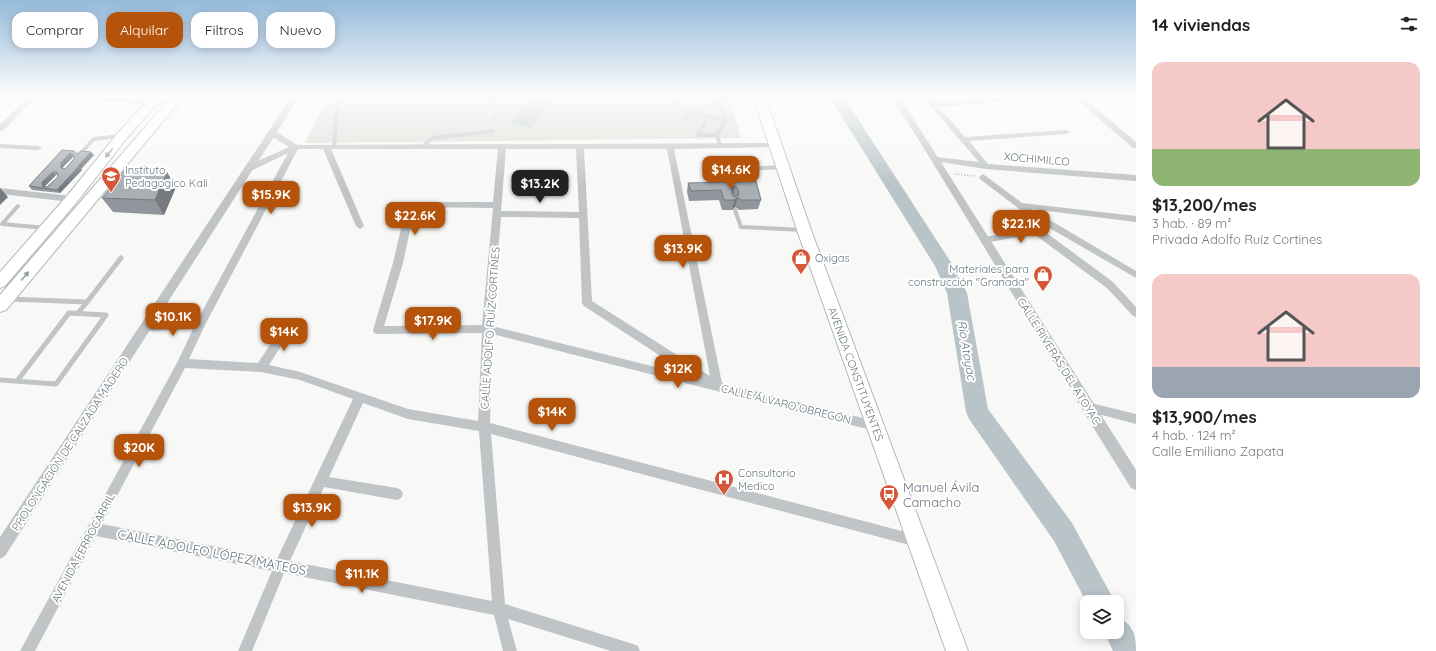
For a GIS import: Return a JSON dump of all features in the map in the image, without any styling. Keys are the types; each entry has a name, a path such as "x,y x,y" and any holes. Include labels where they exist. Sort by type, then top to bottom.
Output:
{"main road":[{"path":"0,282 72,199 131,126"},
{"path":"3,303 156,126"},
{"name":"AVENIDA CONSTITUYENTES","path":"770,126 804,230 957,651"}],"street":[{"name":"PROLONGACIÓN DE CALZADA MADERO","path":"0,551 276,126"},
{"name":"CALLE RIVERAS DEL ATOYAC","path":"915,126 937,159 944,173 1087,407 1136,483"},
{"path":"953,126 986,166"},
{"path":"1113,126 1136,146"},
{"path":"963,139 1066,132"},
{"path":"272,133 295,147"},
{"path":"250,168 295,147 670,147 777,145"},
{"path":"0,146 38,148"},
{"name":"AVENIDA FERROCARRIL","path":"27,651 182,363 200,325 295,147"},
{"path":"330,147 360,226"},
{"name":"CALLE ADOLFO RUÍZ CORTINES","path":"502,147 487,329 485,427 499,609 510,651"},
{"path":"580,147 587,303 717,387"},
{"path":"670,147 717,387"},
{"name":"XOCHIMILCO","path":"937,159 986,166 1136,178"},
{"path":"984,177 1030,213 1132,270 1136,275"},
{"path":"0,191 72,199"},
{"path":"392,204 583,215"},
{"name":"CALLE ÁLVARO OBREGÓN","path":"411,204 398,263 378,330 487,329 875,426"},
{"path":"1019,205 1136,219"},
{"path":"985,240 1037,231 1051,225"},
{"path":"1037,231 1066,250 1110,285 1136,313"},
{"path":"146,328 200,325"},
{"path":"261,368 288,325"},
{"path":"182,363 261,368 300,376 408,414 485,427 917,541"},
{"path":"245,651 281,565 360,397"},
{"path":"1087,407 1136,419"},
{"path":"320,481 396,494"},
{"name":"CALLE ADOLFO LÓPEZ MATEOS","path":"93,529 499,609 634,651"}],"lane":[{"path":"330,147 333,126"},
{"path":"703,126 698,135 717,135"},
{"path":"720,146 717,135 722,126"},
{"path":"422,147 433,138 493,131"},
{"path":"80,154 94,140 122,136"},
{"path":"729,191 723,170 784,166"},
{"path":"18,206 2,224 47,228"},
{"path":"735,210 741,227 804,230"},
{"path":"78,313 121,258"},
{"path":"3,303 87,302"},
{"path":"0,380 56,384 106,315 69,313 17,381"}],"path":[{"path":"493,131 500,129 499,126"},
{"path":"944,173 984,177"}],"shaded area":[{"path":"313,126 738,126 741,138 305,143"}],"building":[{"path":"62,150 74,151 77,154 81,151 91,152 57,190 29,186","holes":["70,153 74,155 74,159 65,169 61,168 61,163","53,172 57,172 58,177 47,187 43,187 42,182"]},
{"path":"124,171 167,172 155,200 102,198"},
{"path":"756,181 761,200 741,200 738,197 734,200 724,200 721,190 691,191 688,183 728,182 732,185 735,182","holes":["735,186 738,189 739,195 734,197 731,188"]}],"waterway":[{"name":"Río Atoyac","path":"855,126 943,264 957,293 977,412 1063,532 1097,595"},
{"name":"Río Atoyac","path":"1121,639 1128,651"}],"place":[{"name":"Instituto Pedagogico Kali","path":"111,193"},
{"name":"Oxigas","path":"801,275"},
{"name":"Materiales para construcción \"Granada\"","path":"1043,292"},
{"name":"Consultorio Medico","path":"724,496"},
{"name":"Manuel Ávila Camacho","path":"889,511"}]}
